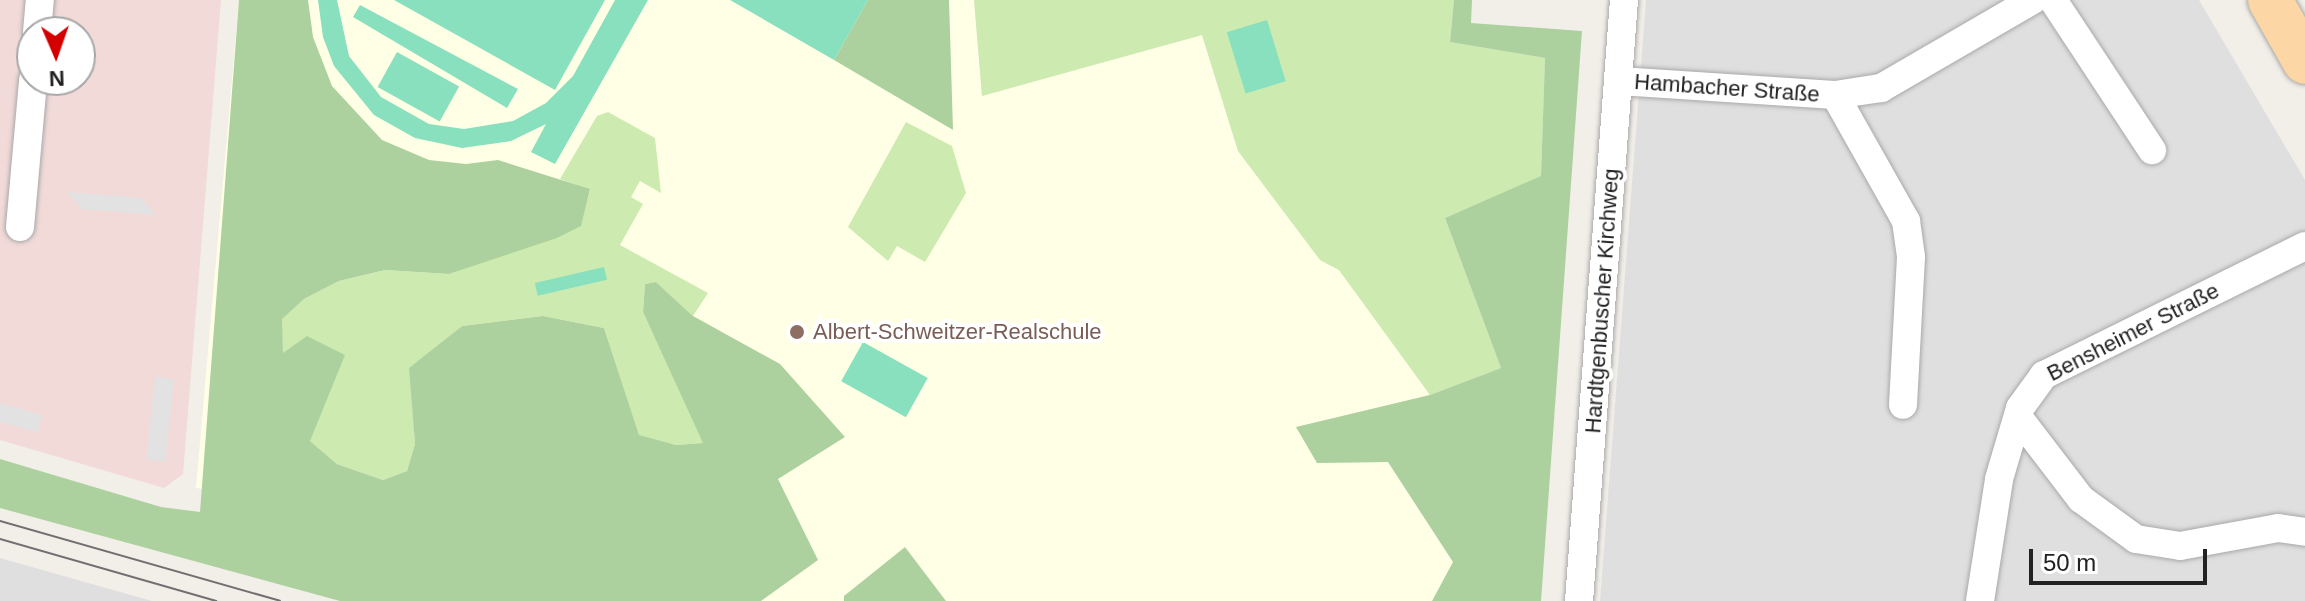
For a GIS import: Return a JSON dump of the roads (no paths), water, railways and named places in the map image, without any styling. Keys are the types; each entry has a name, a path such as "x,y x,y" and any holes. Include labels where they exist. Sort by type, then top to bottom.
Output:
{"main road":[{"path":"2270,0 2305,62"}],"street":[{"name":"Hardtgenbuscher Kirchweg","path":"1579,601 1624,0"},
{"name":"Hambacher Straße","path":"1619,81 1835,95 1881,88 2033,0"},
{"path":"2053,0 2152,150"},
{"name":"Hambacher Straße","path":"1835,95 1906,221 1911,257 1903,405"},
{"path":"20,227 32,96"},
{"name":"Bensheimer Straße","path":"1980,601 1999,479 2020,408 2044,375 2305,246"},
{"path":"2019,418 2081,499 2136,539 2180,546 2278,528 2305,532"}],"tram line":[{"path":"0,521 280,601"},
{"path":"0,539 216,601"}],"place":[{"name":"Albert-Schweitzer-Realschule","path":"797,332"}]}
